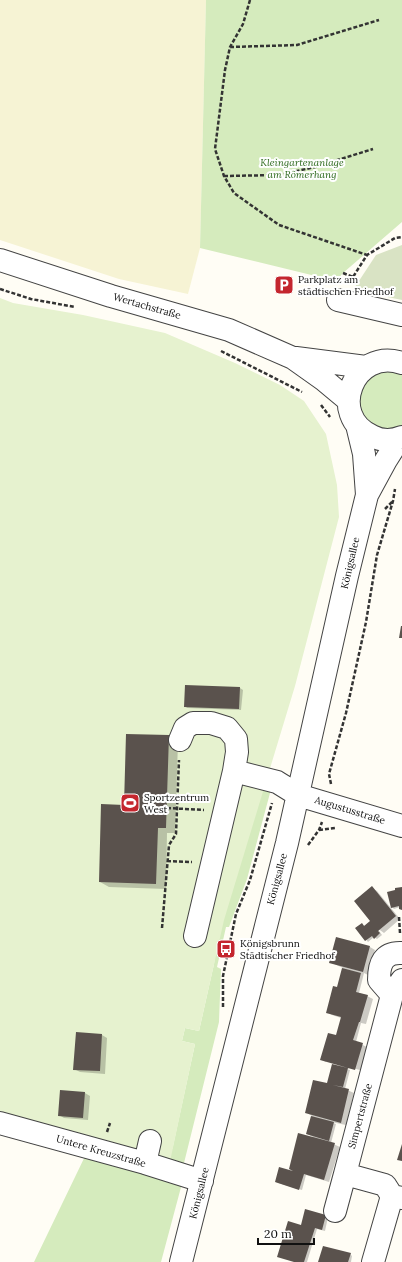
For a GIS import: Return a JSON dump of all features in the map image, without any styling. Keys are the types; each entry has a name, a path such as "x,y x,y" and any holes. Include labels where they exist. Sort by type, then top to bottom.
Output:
{"street":[{"name":"Wertachstraße","path":"0,260 111,296 229,330 293,358 324,380 348,400"},
{"path":"342,300 402,315"},
{"name":"Wertachstraße","path":"293,358 366,367"},
{"path":"348,400 353,381 366,367 384,361 402,364"},
{"name":"Königsallee","path":"348,400 351,413 357,425 364,454 367,495"},
{"path":"357,425 367,434 379,439 393,440 401,438"},
{"name":"Königsallee","path":"182,1262 298,795 347,576 367,495 386,460 401,438"},
{"path":"180,740 185,728 193,723 211,723 227,728 236,739 237,752 234,771 196,936"},
{"name":"Augustusstraße","path":"234,771 277,782 298,795 402,826"},
{"name":"Simpertstraße","path":"335,1211 397,987 379,980 379,968 385,958 392,953 402,953"},
{"name":"Untere Kreuzstraße","path":"0,1123 202,1181"},
{"path":"145,1164 150,1141"},
{"path":"345,1174 385,1185 397,1197 373,1262"}],"path":[{"path":"250,0 244,24 230,47 225,70 215,149 224,176 234,193 279,225 367,255"},
{"path":"230,47 297,45 379,20"},
{"path":"224,176 279,175 315,167 373,148"},
{"path":"342,300 353,277 367,255 395,238 402,237"},
{"path":"343,273 353,277"},
{"path":"0,289 31,299 75,308"},
{"path":"220,350 308,395"},
{"path":"319,403 332,421"},
{"path":"327,803 332,785 329,774 346,713 366,622 377,555 393,501"},
{"path":"162,928 169,845 176,834 180,740"},
{"path":"167,808 203,810 224,815"}],"shaded area":[{"path":"0,0 206,0 200,248 188,294 119,279 0,240"}],"green space":[{"name":"Kleingartenanlage am Römerhang","path":"206,0 402,0 402,222 343,273 336,281 200,248"},
{"path":"402,245 402,300 353,290 376,255"},
{"name":"Sportzentrum West","path":"0,298 13,303 83,315 165,333 235,363 280,385 304,401 326,434 337,485 339,517 295,686 224,920 199,1031 185,1028 182,1041 195,1044 168,1171 0,1123"},
{"path":"394,372 402,375 402,427 381,430 362,415 358,401 364,383 376,374"},
{"path":"238,789 269,789 270,793 247,879 229,927 226,927 217,967 221,969 219,1022 183,1167 168,1163 195,1044 182,1041 185,1028 199,1031 214,964"},
{"path":"89,1148 184,1176 161,1262 34,1262"}],"building":[{"path":"401,626 402,638 399,638"},
{"path":"185,685 240,687 239,709 184,707"},
{"path":"126,734 169,735 166,828 158,828 156,884 99,882 101,804 124,805"},
{"path":"372,886 396,916 378,931 380,933 374,939 372,936 365,941 355,928 362,923 364,926 370,921 354,901"},
{"path":"402,887 402,910 399,909 399,906 391,908 387,892 395,890 395,888"},
{"path":"336,937 370,946 363,972 329,963"},
{"path":"342,968 361,973 356,992 368,995 353,1040 363,1043 355,1070 320,1060 328,1033 336,1035 341,1017 326,1013 333,986 337,987"},
{"path":"76,1032 102,1034 100,1071 73,1070"},
{"path":"332,1064 348,1068 343,1087 333,1085 349,1089 341,1123 305,1113 313,1080 327,1083"},
{"path":"60,1090 85,1092 83,1118 58,1116"},
{"path":"311,1116 334,1122 329,1141 306,1134"},
{"path":"298,1133 335,1143 324,1180 304,1174 299,1190 275,1182 279,1167 293,1171 289,1169"},
{"path":"402,1144 402,1161 397,1160"},
{"path":"305,1209 326,1215 322,1230 315,1228 304,1262 294,1262 277,1257 288,1221 301,1225"},
{"path":"323,1246 351,1253 348,1262 318,1262"}],"place":[{"name":"Parkplatz am städtischen Friedhof","path":"284,285"},
{"name":"Sportzentrum West","path":"130,803"},
{"name":"Königsbrunn Städtischer Friedhof","path":"226,949"}]}
